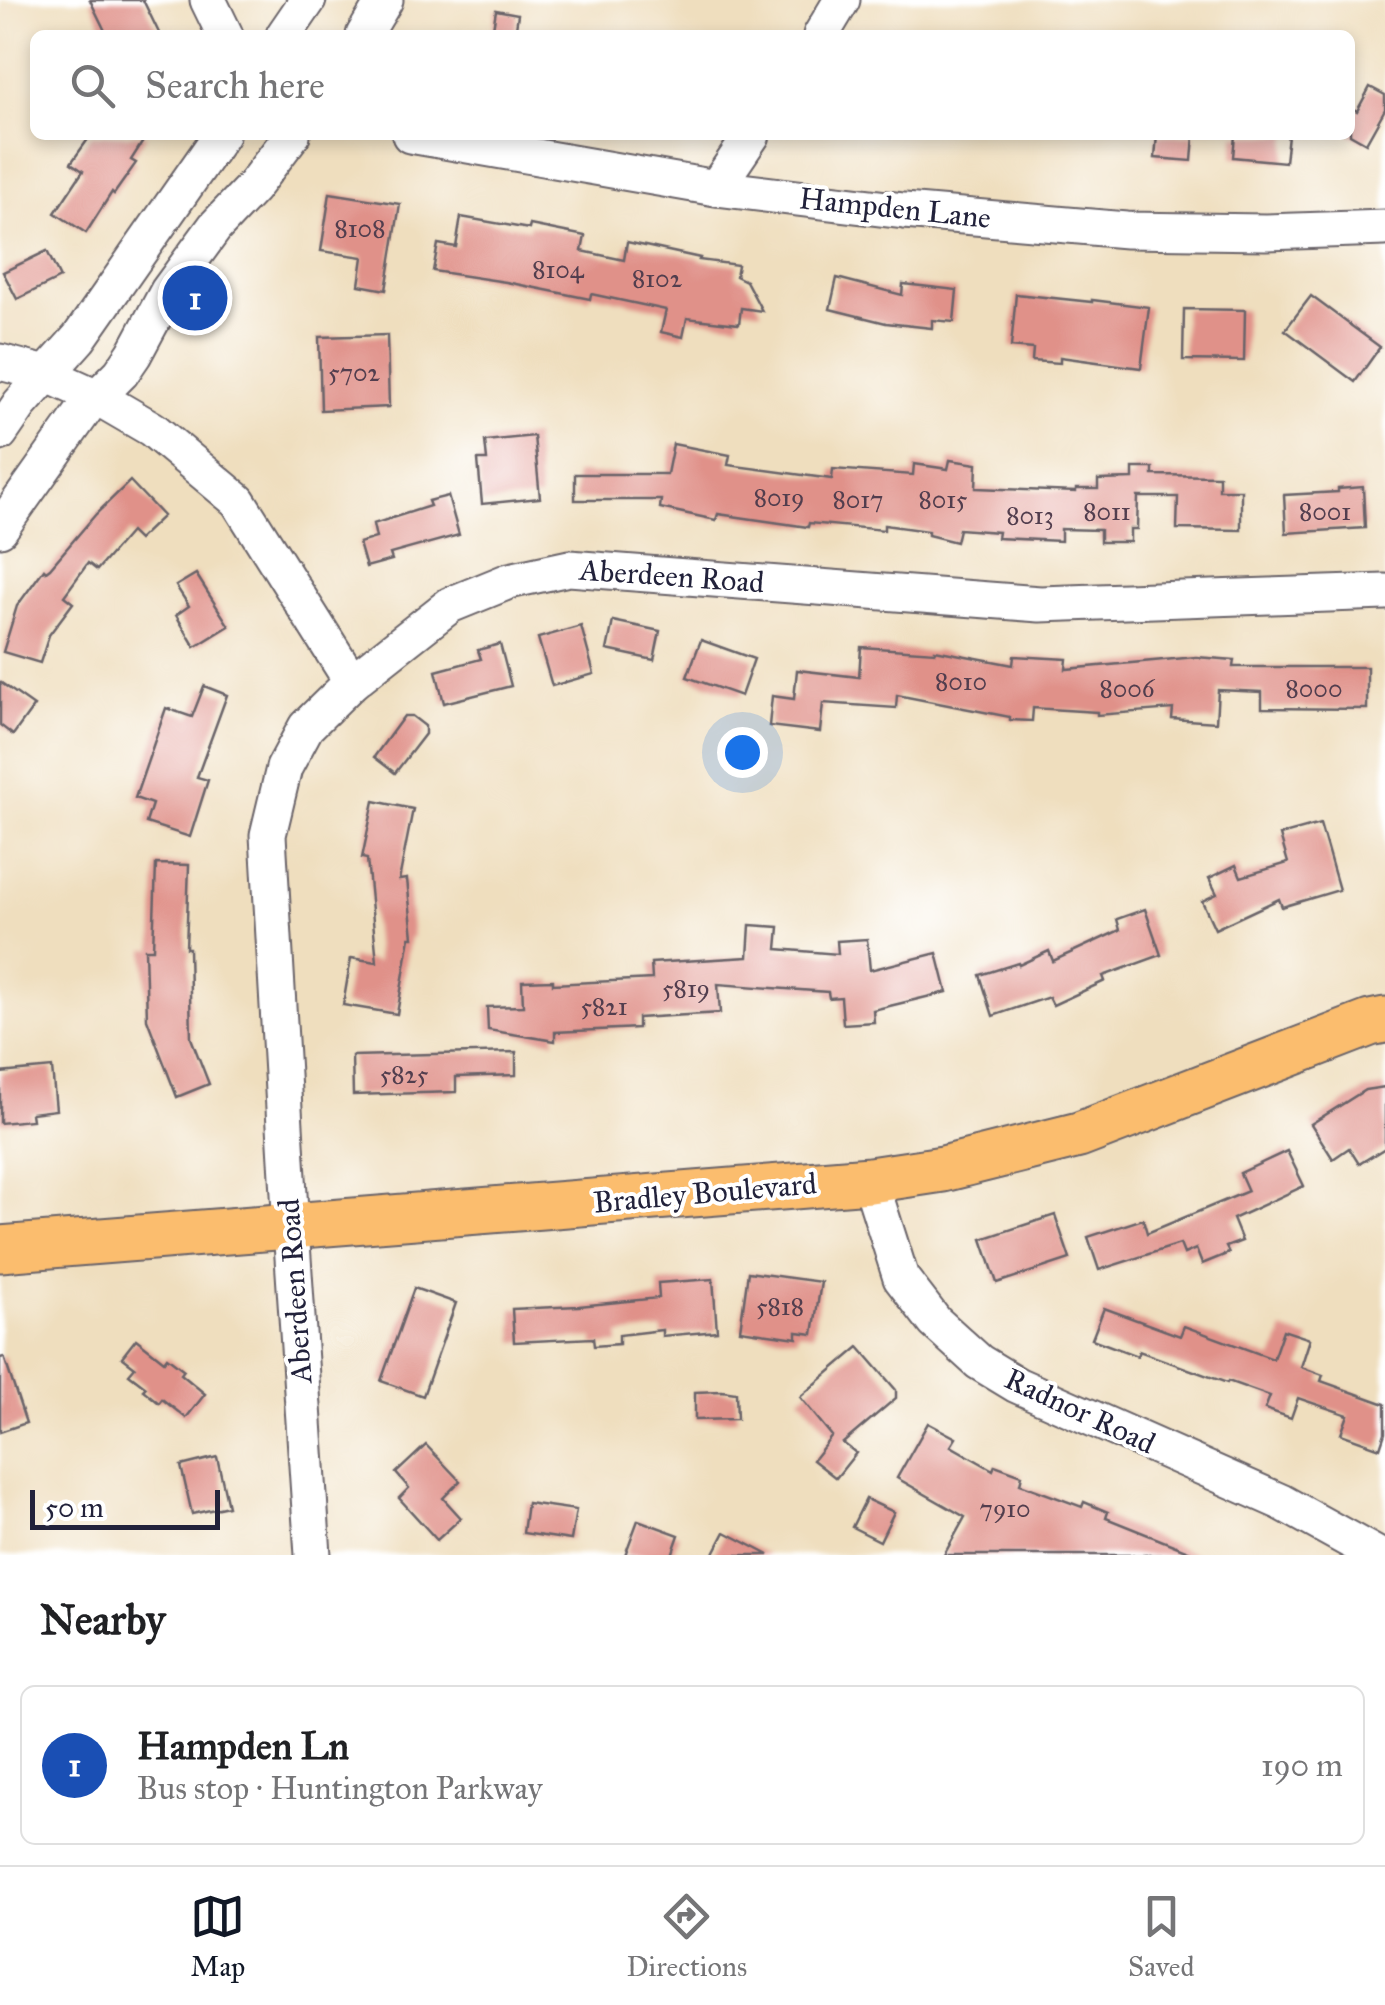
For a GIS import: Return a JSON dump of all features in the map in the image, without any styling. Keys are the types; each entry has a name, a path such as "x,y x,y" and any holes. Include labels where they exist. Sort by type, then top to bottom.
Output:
{"main road":[{"name":"Bradley Boulevard","path":"0,1249 870,1180 943,1169 1079,1135 1385,1020"}],"street":[{"path":"208,0 223,30"},
{"path":"287,30 308,0"},
{"path":"367,30 385,0"},
{"path":"823,30 842,0"},
{"path":"0,433 20,404 79,338 218,140"},
{"path":"0,529 78,418 134,354 168,291 215,227 252,188 288,140"},
{"name":"Hampden Lane","path":"439,140 716,188 904,211 1126,230 1266,232 1385,228"},
{"path":"716,188 749,140"},
{"path":"0,362 46,374 97,397 152,430 238,501 352,682"},
{"name":"Aberdeen Road","path":"314,1555 268,835 291,754 306,727 352,682 450,605 509,581 569,568 1040,604 1385,592"},
{"name":"Radnor Road","path":"870,1180 901,1278 935,1322 979,1362 1017,1384 1281,1502 1377,1555"}],"building":[{"path":"90,0 143,0 158,30 105,30"},
{"path":"496,10 518,14 516,30 493,30"},
{"path":"1370,87 1385,95 1385,109 1366,143 1355,137 1357,111"},
{"path":"87,140 144,140 131,160 136,163 86,233 55,213 83,171 71,163"},
{"path":"1157,140 1194,140 1192,161 1155,158"},
{"path":"1235,140 1287,140 1285,162 1233,157"},
{"path":"330,193 400,204 386,290 359,285 363,257 321,251"},
{"path":"461,217 585,236 582,251 624,260 627,242 699,260 738,265 736,276 746,281 762,311 741,308 739,324 687,318 683,337 661,332 666,310 591,294 590,299 433,271 438,244 456,247"},
{"path":"47,251 60,278 17,299 3,272"},
{"path":"837,278 902,295 903,284 957,290 954,322 932,320 932,328 886,323 830,309"},
{"path":"1016,294 1149,307 1141,368 1060,357 1060,363 1032,361 1033,349 1011,347"},
{"path":"1311,296 1380,347 1355,382 1285,330"},
{"path":"1184,309 1245,310 1244,361 1183,360"},
{"path":"387,335 389,407 321,410 319,337"},
{"path":"534,436 540,498 482,504 478,460 487,460 485,441"},
{"path":"673,444 730,455 728,465 832,479 833,469 913,475 914,464 948,469 950,460 977,464 976,488 1076,492 1098,489 1098,480 1133,479 1133,468 1153,468 1153,475 1219,476 1219,490 1241,490 1241,530 1177,529 1178,497 1138,497 1137,529 1130,529 1130,542 1100,542 1100,530 1061,529 1061,541 997,538 998,532 959,529 956,542 928,535 928,531 884,525 884,530 809,523 808,527 718,514 716,520 660,508 661,500 575,500 575,474 667,474"},
{"path":"130,481 163,516 138,540 130,532 97,570 88,563 64,596 73,603 49,635 40,663 3,652 17,606 44,569 50,568"},
{"path":"1363,487 1365,528 1286,533 1284,495"},
{"path":"448,496 459,535 390,554 392,560 366,567 359,543 376,538 373,524 430,506 428,501"},
{"path":"196,574 229,626 195,647 176,615 189,606 176,586"},
{"path":"613,621 660,631 654,660 607,650"},
{"path":"581,626 594,674 552,686 538,638"},
{"path":"701,640 754,659 741,696 687,677"},
{"path":"500,644 511,686 444,703 436,671 481,659 478,650"},
{"path":"861,647 935,650 1013,665 1014,656 1067,659 1066,669 1196,657 1234,660 1233,667 1367,667 1367,709 1262,708 1262,692 1218,690 1216,722 1172,719 1173,709 1097,715 1033,708 1032,721 1010,720 897,695 896,708 823,703 820,732 769,726 772,696 794,699 797,670 859,677"},
{"path":"0,682 34,706 13,735 0,725"},
{"path":"204,686 227,695 197,777 208,780 190,837 146,823 152,804 135,798 166,708 192,717"},
{"path":"404,716 412,716 425,726 425,734 395,773 374,757"},
{"path":"374,801 413,809 399,880 407,879 413,937 397,1014 343,1005 351,958 377,962 367,859 362,858"},
{"path":"1320,824 1339,890 1282,907 1279,899 1215,929 1202,901 1217,894 1209,878 1236,865 1241,877 1288,863 1280,835"},
{"path":"156,864 189,865 186,948 191,1038 209,1084 177,1097 147,1019 145,949 153,949"},
{"path":"1145,909 1161,955 1103,976 1105,981 1053,1005 1049,997 993,1016 980,975 1019,965 1049,951 1053,961 1120,930 1117,919"},
{"path":"750,925 779,927 777,949 838,954 837,941 867,939 870,970 937,953 947,992 873,1010 874,1022 843,1024 841,997 829,998 828,992 718,984 720,1013 638,1018 638,1028 555,1032 555,1041 488,1030 487,1007 523,1006 522,981 553,980 553,984 652,979 651,963 748,957"},
{"path":"516,1052 516,1075 456,1077 456,1092 353,1095 352,1056"},
{"path":"52,1068 56,1110 31,1113 32,1120 0,1123 0,1073"},
{"path":"1385,1087 1385,1148 1359,1164 1349,1148 1333,1159 1311,1124 1365,1090"},
{"path":"1287,1151 1304,1186 1233,1219 1242,1241 1226,1247 1229,1253 1202,1264 1196,1249 1184,1254 1180,1244 1099,1270 1088,1237 1143,1219 1147,1233 1248,1191 1240,1173"},
{"path":"1055,1215 1070,1259 997,1283 982,1239"},
{"path":"748,1272 821,1282 813,1334 797,1332 797,1338 740,1330"},
{"path":"713,1279 717,1331 662,1336 662,1330 619,1335 619,1344 594,1346 593,1338 514,1342 512,1309 659,1298 658,1283"},
{"path":"414,1288 456,1303 423,1396 381,1381"},
{"path":"1104,1308 1180,1336 1184,1326 1273,1359 1283,1330 1310,1339 1301,1367 1323,1375 1321,1381 1385,1404 1385,1433 1380,1448 1341,1434 1348,1415 1298,1398 1291,1418 1265,1409 1270,1396 1092,1339"},
{"path":"136,1339 164,1361 167,1357 184,1370 181,1374 205,1394 186,1418 162,1399 159,1403 129,1374 135,1367 122,1357"},
{"path":"859,1347 896,1390 896,1398 843,1443 856,1453 836,1478 813,1460 832,1436 800,1397"},
{"path":"4,1357 26,1423 0,1432 0,1358"},
{"path":"695,1392 736,1393 737,1419 695,1420"},
{"path":"928,1423 956,1438 951,1446 993,1470 995,1465 1022,1475 1020,1484 1082,1507 1084,1502 1108,1512 1106,1518 1198,1555 944,1555 965,1517 897,1478"},
{"path":"426,1445 460,1481 443,1498 461,1518 437,1540 399,1498 409,1488 396,1473"},
{"path":"217,1457 228,1506 192,1514 181,1466"},
{"path":"866,1499 894,1512 880,1541 852,1527"},
{"path":"527,1503 576,1510 571,1540 523,1533"},
{"path":"638,1520 679,1535 672,1555 625,1555"},
{"path":"725,1532 769,1555 713,1555"}],"place":[{"name":"Hampden Ln","path":"195,298"}]}
